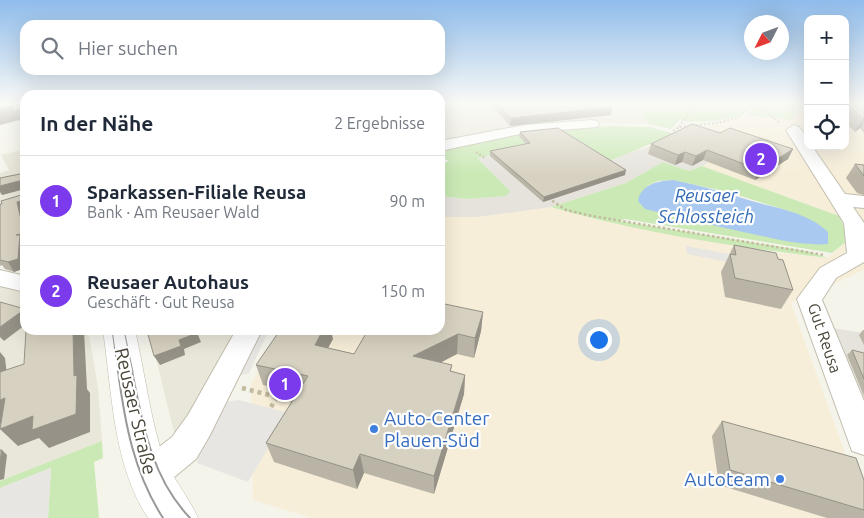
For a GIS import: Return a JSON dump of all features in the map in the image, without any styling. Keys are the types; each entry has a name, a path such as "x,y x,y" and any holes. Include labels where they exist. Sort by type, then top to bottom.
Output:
{"street":[{"path":"445,145 525,129 549,127"},
{"name":"Gut Reusa","path":"794,130 854,223 858,242 858,256 828,273 809,299 864,440"},
{"path":"837,199 864,202"},
{"path":"0,278 20,283"},
{"name":"Reusaer Straße","path":"120,335 140,447 149,476 163,504 179,517"},
{"path":"149,476 184,448 199,425 245,335"}],"path":[{"path":"673,131 679,127"},
{"path":"788,127 794,130"},
{"path":"544,195 566,210 592,216 807,250 832,256 846,263"},
{"path":"221,382 293,400"},
{"path":"271,407 281,389"}],"shaded area":[{"path":"445,127 566,127 445,143"},
{"path":"707,127 804,127 804,150 849,150 849,127 864,127 864,270 791,303 864,506 864,518 312,518 253,500 251,384 278,335 445,335 445,217 478,217 551,207 590,218 750,249 828,258 849,239 839,216 702,166 747,141"},
{"path":"707,127 748,141 689,171 663,162 626,183 551,207 478,217 445,217 445,197 468,199 505,196 510,191 477,158 569,138 610,161 627,153 648,147 681,131 693,131"},
{"path":"20,150 20,196 0,202 0,173 9,170 1,155"},
{"path":"686,246 761,260 764,269 687,254"},
{"path":"0,285 20,291 20,335 89,335 98,387 102,441 0,481"},
{"path":"826,327 864,333 864,412"},
{"path":"150,335 235,335 185,430 174,432"},
{"path":"259,335 267,335 249,373 232,378"},
{"path":"239,400 289,413 248,482 197,463 204,430 223,402"},
{"path":"51,468 48,518 0,518 0,488"}],"green space":[{"path":"591,127 651,127 675,134 609,161 569,138 477,158 510,191 506,196 468,199 445,197 445,163 449,161 445,159 445,150 514,135 526,137 542,130"},
{"path":"663,162 689,171 702,166 839,216 849,239 832,253 625,219 619,221 807,251 828,258 654,232 551,207 626,183","holes":["673,180 728,192 792,212 647,186 658,181"]},
{"path":"102,441 103,458 94,462 99,518 48,518 51,468 0,488 0,481"}],"water":[{"name":"Reusaer Schlossteich","path":"673,180 789,211 810,219 828,232 828,244 792,242 729,229 645,209 638,201 646,187 651,184"}],"building":[{"path":"685,127 702,127 720,133 730,128 793,149 760,170 707,150 696,156 685,152 678,155 651,144"},
{"path":"558,128 626,170 544,197 490,151 530,143 520,132"},
{"path":"855,164 864,165 864,176"},
{"path":"20,174 20,181 0,186 0,178"},
{"path":"20,195 20,201 17,202 20,215 20,234 16,235 20,235 18,259 8,262 0,260 1,201"},
{"path":"734,245 776,253 778,259 783,260 793,290 735,278 730,254 736,255"},
{"path":"0,302 20,308 20,313 0,327"},
{"name":"Auto-Center Plauen-Süd","path":"445,304 483,312 475,338 458,334 413,356 452,365 450,371 465,375 434,476 360,454 353,470 266,443 308,376 256,365 277,335 320,335 315,345 354,354 365,335 445,335"},
{"path":"26,335 73,335 74,376 77,375 76,414 32,430 33,416 0,429 5,398 0,400 0,372 24,364"},
{"path":"148,335 192,335 179,340 181,346 154,356"},
{"path":"852,350 864,353 864,379"},
{"path":"722,421 856,458 864,480 864,510 730,470"}],"tram line":[{"path":"113,335 118,372"},
{"path":"125,335 133,372"},
{"path":"118,371 132,447 145,483 163,518"},
{"path":"132,371 140,411 157,468 177,502 190,518"}],"place":[{"name":"Reusaer Autohaus","path":"761,159"},
{"name":"Sparkassen-Filiale Reusa","path":"285,384"},
{"name":"Auto-Center Plauen-Süd","path":"374,429"},
{"name":"Autoteam","path":"780,479"}]}
